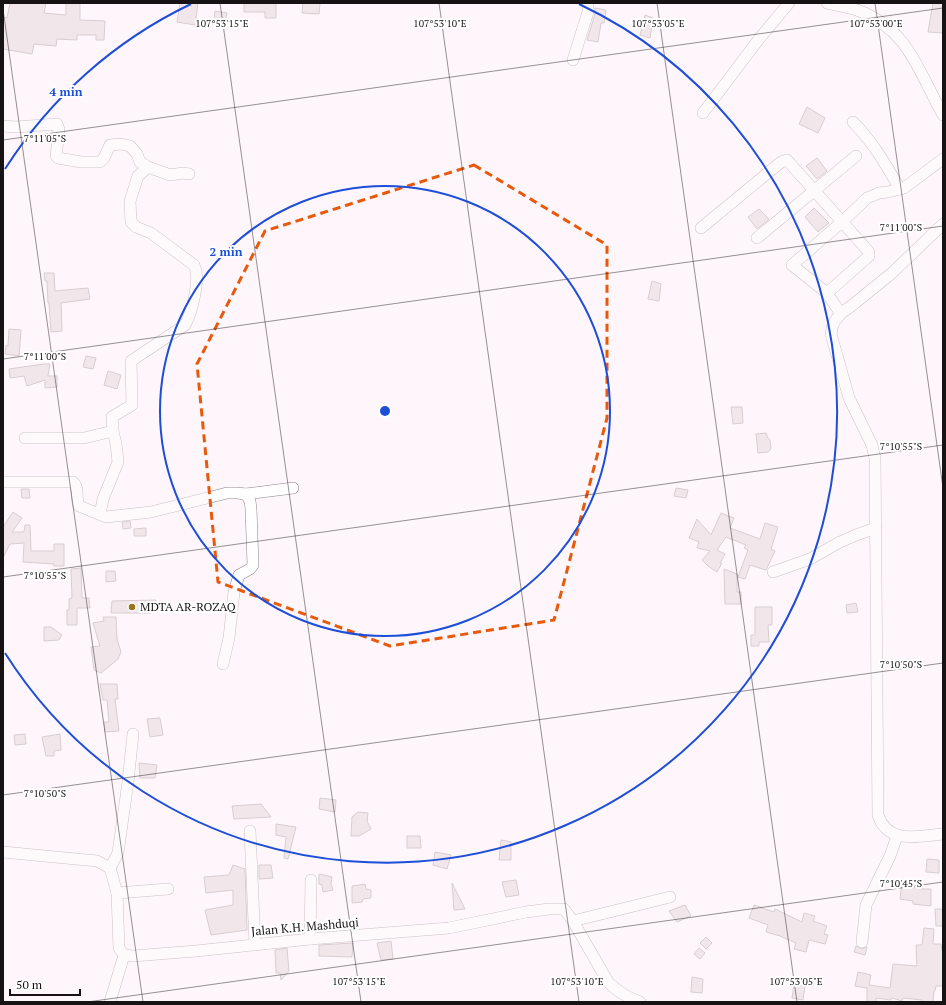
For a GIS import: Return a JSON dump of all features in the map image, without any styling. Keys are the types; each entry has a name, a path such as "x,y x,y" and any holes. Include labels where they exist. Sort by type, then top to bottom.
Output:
{"street":[{"path":"573,60 588,12 588,3"},
{"path":"703,113 759,39 790,3"},
{"path":"827,3 858,7 883,23 897,35 907,47 916,62 943,115"},
{"path":"853,122 867,136 878,152 895,191"},
{"path":"3,126 16,127 57,124 59,129 56,156 58,158 81,162 100,162 104,158 110,146 121,144 130,146 137,154 140,162 148,167 170,175 184,173 189,174"},
{"path":"757,238 856,156"},
{"path":"840,314 839,310 827,293 792,265 842,222 867,198 879,193 895,191 943,159"},
{"path":"701,228 784,160 788,161 869,252 870,255 827,293"},
{"path":"100,514 103,499 118,462 112,417 132,405 132,360 185,325 189,317 194,297 196,271 194,265 151,233 136,227 131,222 130,201 138,176 148,167"},
{"path":"939,227 892,273 840,314 833,324 831,334 849,398 872,445 875,458 878,815 884,828 897,836 907,838 943,834"},
{"path":"26,438 84,438 113,431"},
{"path":"3,482 73,482 76,486 79,506 106,517 151,512 226,493 246,494 293,488"},
{"path":"223,664 229,638 234,592 239,575 250,569 253,565 251,509 250,502 246,494"},
{"path":"773,572 810,559 838,542 876,528"},
{"path":"110,1002 124,955 119,948 117,893 110,868 118,853 128,782 132,734"},
{"path":"250,831 255,944"},
{"path":"862,942 866,905 890,856 897,836"},
{"path":"3,852 97,861 110,868"},
{"path":"310,939 311,880"},
{"path":"117,893 168,888"},
{"path":"573,921 670,897"},
{"name":"Jalan K.H. Mashduqi","path":"124,955 133,956 196,951 255,944 449,928 526,912 564,909 573,921 608,982 614,988 640,1002"}],"highlighted area":[{"path":"474,165 607,245 607,418 554,620 390,646 218,582 197,364 265,231"}],"building":[{"path":"10,3 46,3 44,13 66,15 66,3 80,3 80,20 105,21 104,40 96,40 96,35 77,35 77,40 57,39 56,46 34,44 32,54 3,49 3,17 7,18"},
{"path":"180,3 198,3 195,25 177,22"},
{"path":"244,3 276,3 276,18 265,18 265,12 244,12"},
{"path":"303,3 320,3 319,14 302,13"},
{"path":"933,3 943,3 943,33 928,32"},
{"path":"595,8 606,10 604,23 601,23 598,42 587,40 595,14"},
{"path":"215,11 227,13 225,23 214,21"},
{"path":"645,15 658,20 656,27 652,26 650,38 640,35"},
{"path":"807,107 825,118 818,133 799,124"},
{"path":"817,158 827,171 817,179 806,166"},
{"path":"814,208 829,223 818,232 805,217"},
{"path":"759,209 769,219 757,229 748,217"},
{"path":"44,273 54,273 55,291 88,288 90,299 61,303 62,331 51,332 47,281 45,281"},
{"path":"652,281 661,284 659,301 648,299"},
{"path":"9,329 21,330 19,356 5,354 6,345 8,346"},
{"path":"86,356 96,358 93,369 83,367"},
{"path":"50,364 48,376 57,376 57,387 45,388 45,380 27,386 24,376 10,378 9,369"},
{"path":"108,371 121,375 117,389 104,385"},
{"path":"731,407 742,407 743,423 733,424"},
{"path":"766,433 770,440 771,449 768,452 758,453 756,434"},
{"path":"676,488 688,490 686,498 674,496"},
{"path":"21,489 29,489 30,498 22,498"},
{"path":"13,512 22,518 12,532 24,532 25,525 30,525 31,551 54,551 54,544 64,544 64,566 23,562 24,543 10,544 3,558 3,527"},
{"path":"721,513 734,518 730,528 760,539 765,523 778,527 771,549 775,551 766,570 750,565 745,579 738,577 748,550 744,548 746,545 726,537 717,550 725,554 717,572 702,560 710,551 697,548 699,542 689,538 697,519 711,535"},
{"path":"130,521 131,528 123,529 122,522"},
{"path":"146,528 146,536 134,536 134,529"},
{"path":"81,568 82,598 89,598 90,608 77,608 77,625 67,625 69,599 72,598 71,569"},
{"path":"724,569 737,574 737,592 741,592 741,604 725,604"},
{"path":"106,571 115,571 116,581 106,582"},
{"name":"MDTA AR-ROZAQ","path":"156,600 151,613 111,613 112,601"},
{"path":"856,603 858,612 847,613 846,605"},
{"path":"755,607 772,607 772,625 768,625 769,642 759,642 759,646 751,646 751,635 755,635"},
{"path":"103,617 116,617 117,639 121,652 118,659 101,673 94,670 91,647 100,646 93,623 104,621"},
{"path":"44,627 51,627 62,635 59,640 44,641"},
{"path":"100,684 117,684 118,699 115,699 119,731 105,732 104,722 109,722 107,700 103,700"},
{"path":"160,718 163,735 150,737 147,719"},
{"path":"25,734 26,744 15,745 14,735"},
{"path":"60,734 61,750 54,751 54,756 46,756 42,737"},
{"path":"139,763 157,765 155,778 140,778"},
{"path":"320,798 336,800 335,812 319,809"},
{"path":"261,804 271,817 234,819 232,806"},
{"path":"358,812 368,813 367,821 371,829 359,836 351,836 352,817"},
{"path":"276,824 296,827 288,859 284,858 286,837 276,835"},
{"path":"407,836 420,836 421,848 407,848"},
{"path":"501,840 511,842 511,860 499,860"},
{"path":"435,852 451,855 447,869 433,865"},
{"path":"927,859 939,860 939,873 926,872"},
{"path":"233,865 245,869 247,930 211,935 205,910 233,905 233,890 206,893 204,877 229,875"},
{"path":"259,865 271,865 273,878 259,879"},
{"path":"319,874 332,877 331,884 333,890 323,892 322,885 319,884"},
{"path":"516,880 519,895 506,897 502,882"},
{"path":"902,880 913,881 912,887 931,889 931,906 913,904 913,901 900,899"},
{"path":"452,883 465,909 454,910"},
{"path":"365,884 366,889 371,890 371,898 363,899 362,902 352,903 352,886"},
{"path":"685,905 691,916 677,922 669,911"},
{"path":"754,905 774,912 775,909 802,922 804,913 815,916 813,921 827,926 824,934 828,935 825,944 809,940 806,952 794,949 796,943 766,932 768,925 749,918"},
{"path":"935,909 943,909 943,926 936,926"},
{"path":"924,928 934,929 933,944 941,944 942,951 943,950 943,986 936,986 933,1002 922,1002 922,1000 903,998 902,1001 892,998 891,1000 876,998 876,1002 867,1002 867,988 855,986 858,972 871,975 869,985 890,988 893,964 917,966 916,945 922,945"},
{"path":"706,937 712,943 706,949 700,943"},
{"path":"391,941 393,959 381,960 377,943"},
{"path":"353,943 352,957 319,956 319,945"},
{"path":"856,946 862,949 867,947 865,955 854,952"},
{"path":"287,948 289,971 281,980 280,973 276,973 275,950"},
{"path":"699,948 705,953 700,959 694,954"},
{"path":"692,977 703,979 702,993 691,992"},
{"path":"794,985 805,986 803,1000 792,998"}],"place":[{"name":"MDTA AR-ROZAQ","path":"132,607"}]}
